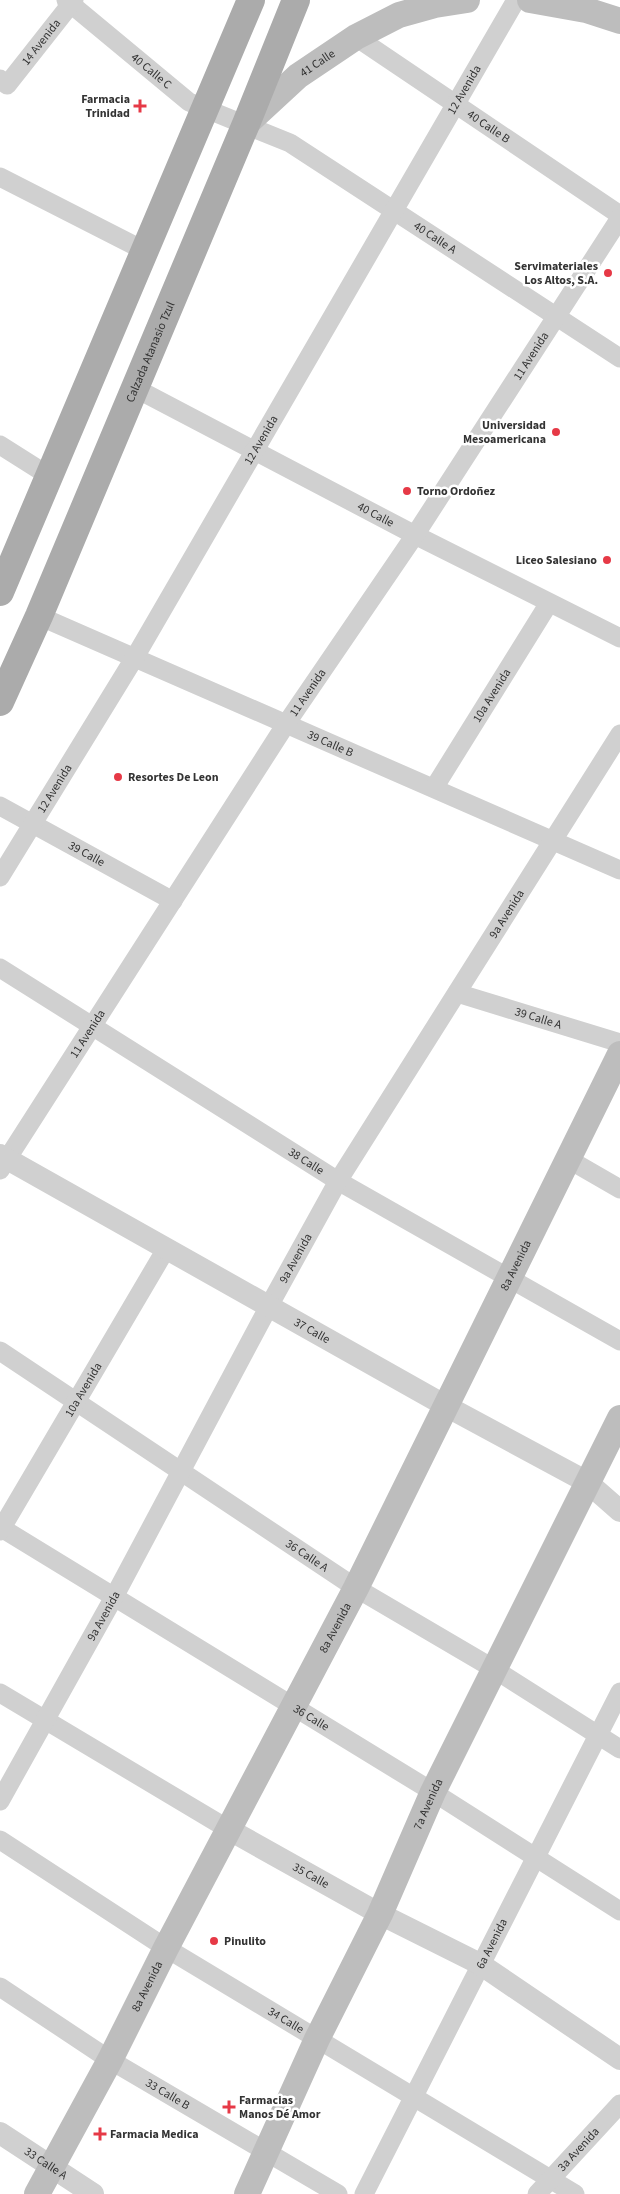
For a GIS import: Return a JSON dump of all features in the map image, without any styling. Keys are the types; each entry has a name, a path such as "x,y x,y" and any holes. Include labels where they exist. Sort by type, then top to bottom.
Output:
{"main road":[{"name":"Calzada Atanasio Tzul","path":"0,702 39,616 246,124 296,0"},
{"name":"41 Calle","path":"246,124 298,76 402,8 468,0"},
{"path":"530,0 586,10 620,21"},
{"path":"0,592 205,108 244,3"},
{"name":"8a Avenida","path":"37,2194 110,2060 166,1948 356,1588 620,1054"},
{"name":"7a Avenida","path":"247,2194 267,2154 317,2039 380,1914 433,1792 620,1418"}],"street":[{"name":"12 Avenida","path":"0,877 135,658 516,0"},
{"name":"40 Calle C","path":"71,1 189,102 246,124"},
{"name":"14 Avenida","path":"4,82 71,1"},
{"name":"40 Calle B","path":"356,37 457,103 620,216"},
{"name":"40 Calle A","path":"246,124 290,143 620,358"},
{"path":"0,176 144,251"},
{"name":"11 Avenida","path":"2,1162 92,1026 286,724 415,535 620,216"},
{"name":"40 Calle","path":"135,388 415,535 620,638"},
{"path":"0,445 49,476"},
{"name":"10a Avenida","path":"434,788 549,603"},
{"name":"39 Calle B","path":"39,616 620,870"},
{"name":"9a Avenida","path":"0,1801 114,1597 338,1181 620,734"},
{"name":"39 Calle","path":"0,806 173,901"},
{"name":"38 Calle","path":"0,968 338,1181 620,1341"},
{"name":"39 Calle A","path":"457,993 620,1043"},
{"path":"568,1160 620,1189"},
{"name":"37 Calle","path":"2,1162 166,1249 446,1406 587,1482 620,1510"},
{"name":"10a Avenida","path":"1,1529 166,1249"},
{"name":"36 Calle A","path":"0,1351 356,1588 494,1669 620,1749"},
{"name":"36 Calle","path":"1,1529 433,1792 535,1857 618,1905"},
{"name":"6a Avenida","path":"364,2194 416,2096 480,1964 620,1692"},
{"name":"35 Calle","path":"0,1693 228,1830 380,1914 480,1964 620,2059"},
{"name":"34 Calle","path":"0,1840 166,1948 416,2096 575,2194"},
{"name":"33 Calle B","path":"0,1987 110,2060 338,2194"},
{"name":"3a Avenida","path":"537,2194 620,2104"},
{"name":"33 Calle A","path":"0,2133 93,2194"}],"place":[{"name":"Farmacia Trinidad","path":"140,106"},
{"name":"Servimateriales Los Altos, S.A.","path":"608,273"},
{"name":"Universidad Mesoamericana","path":"556,432"},
{"name":"Torno Ordoñez","path":"407,491"},
{"name":"Liceo Salesiano","path":"607,560"},
{"name":"Resortes De Leon","path":"118,777"},
{"name":"Pinulito","path":"214,1941"},
{"name":"Farmacias Manos Dé Amor","path":"229,2107"},
{"name":"Farmacia Medica","path":"100,2134"}]}
